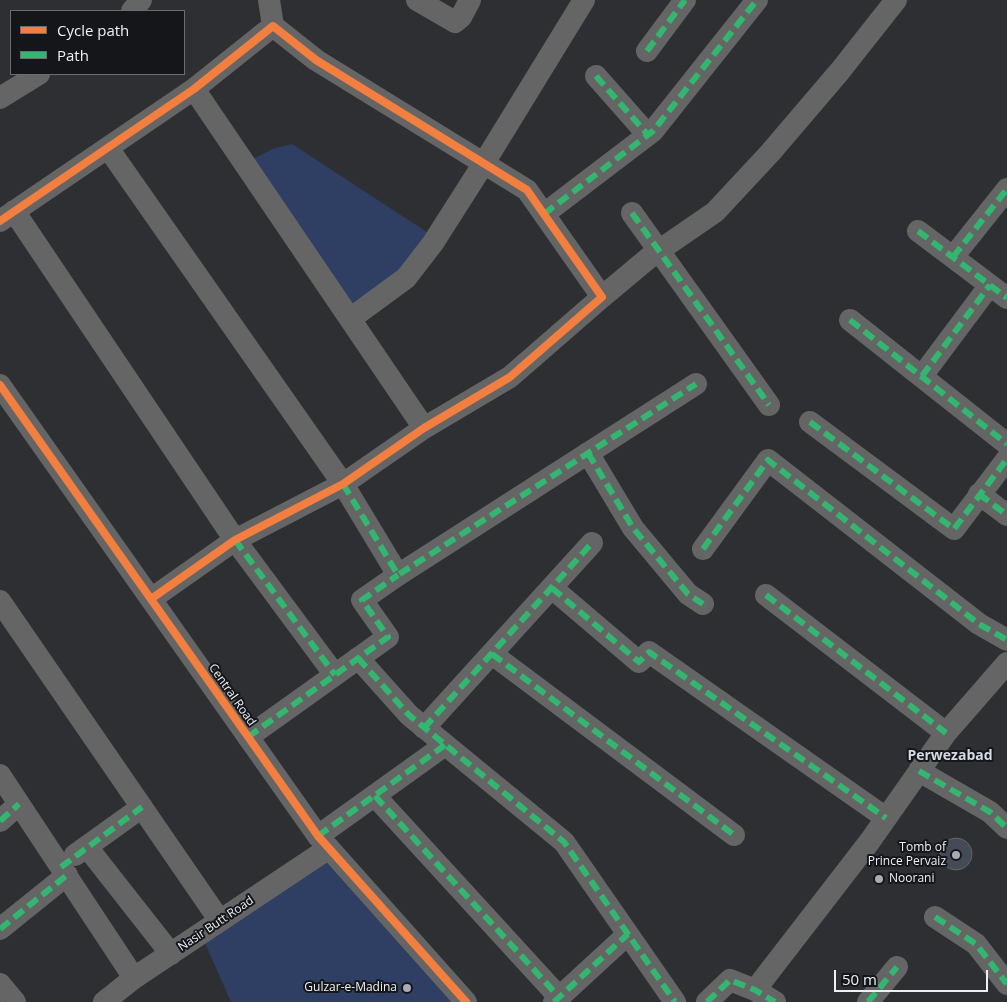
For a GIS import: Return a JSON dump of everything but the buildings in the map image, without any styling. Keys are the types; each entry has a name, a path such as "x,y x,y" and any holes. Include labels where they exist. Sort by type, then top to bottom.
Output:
{"street":[{"path":"269,0 273,26 316,60 527,190 602,297"},
{"path":"417,0 455,22 470,0"},
{"path":"350,319 406,278 433,243 584,0"},
{"path":"647,51 685,0"},
{"path":"544,214 653,131 757,0"},
{"path":"151,599 235,540 342,484 424,428 510,377 658,251 715,212 770,153 840,71 896,0"},
{"path":"273,26 194,89 7,216 235,540 335,675"},
{"path":"0,98 37,75"},
{"path":"596,76 648,135"},
{"path":"194,89 424,428"},
{"path":"108,148 342,484 398,575"},
{"path":"953,257 1007,189"},
{"path":"632,213 769,405"},
{"path":"918,231 999,291 922,376"},
{"path":"850,320 1007,444"},
{"path":"248,737 388,637 362,600 696,384"},
{"name":"Central Road","path":"0,385 323,842 466,1002"},
{"path":"810,422 954,529 1007,459"},
{"path":"588,453 633,528 688,594 703,604"},
{"path":"704,549 768,460 979,624 1007,640"},
{"path":"979,494 1007,514"},
{"path":"424,728 592,543"},
{"path":"552,588 639,662 649,652 886,818"},
{"path":"766,595 946,733"},
{"path":"0,601 220,921"},
{"path":"492,654 734,835"},
{"path":"358,658 408,715 564,842 675,1002"},
{"path":"755,990 886,818 946,733 1007,663"},
{"name":"Nasir Butt Road","path":"104,1002 134,978 220,921 323,842 375,796 445,745"},
{"path":"919,771 990,812 1007,828"},
{"path":"0,775 134,978"},
{"path":"375,796 556,1000 628,934"},
{"path":"0,821 19,804"},
{"path":"0,929 64,871 87,847 142,807"},
{"path":"87,847 171,954"},
{"path":"935,917 976,944 1007,984"},
{"path":"868,1002 898,967"},
{"path":"707,1002 730,980 755,990 775,1002"},
{"path":"0,984 15,1002"}],"shaded area":[{"path":"292,144 436,238 350,319 244,163 275,148"},
{"path":"329,848 470,1002 231,1002 201,934"}],"marked path":[{"path":"647,51 685,0"},
{"path":"544,214 653,131 757,0"},
{"path":"596,76 648,135"},
{"path":"953,257 1007,189"},
{"path":"632,213 769,405"},
{"path":"918,231 1007,298"},
{"path":"922,376 990,285"},
{"path":"850,320 1007,444"},
{"path":"343,484 398,575 696,384"},
{"path":"810,422 954,529 1007,459"},
{"path":"588,453 633,528 688,594 703,604"},
{"path":"703,549 768,460 979,624 1007,640"},
{"path":"979,494 1007,515"},
{"path":"235,540 335,675"},
{"path":"424,728 592,543"},
{"path":"248,737 388,637 362,600 398,575"},
{"path":"552,588 639,662 649,652 886,818"},
{"path":"766,595 946,733"},
{"path":"492,654 734,835"},
{"path":"358,658 409,715 564,842 675,1002"},
{"path":"318,836 445,745"},
{"path":"919,771 990,812 1007,828"},
{"path":"375,796 559,997"},
{"path":"0,821 19,804"},
{"path":"61,867 142,807"},
{"path":"0,929 67,875"},
{"path":"935,917 976,944 1007,984"},
{"path":"554,1002 628,934"},
{"path":"868,1002 897,967"},
{"path":"707,1002 730,980 755,990 775,1002"}],"cycle path":[{"path":"0,221 194,89 273,26 316,60 527,190 602,297 510,377 424,428 343,484 235,540 151,599"},
{"path":"0,385 318,836 466,1002"}],"place":[{"name":"Tomb of Prince Pervaiz","path":"956,855"},
{"name":"Noorani","path":"879,879"},
{"name":"Gulzar-e-Madina","path":"407,988"}],"district":[{"name":"Perwezabad","path":"950,756"}]}
